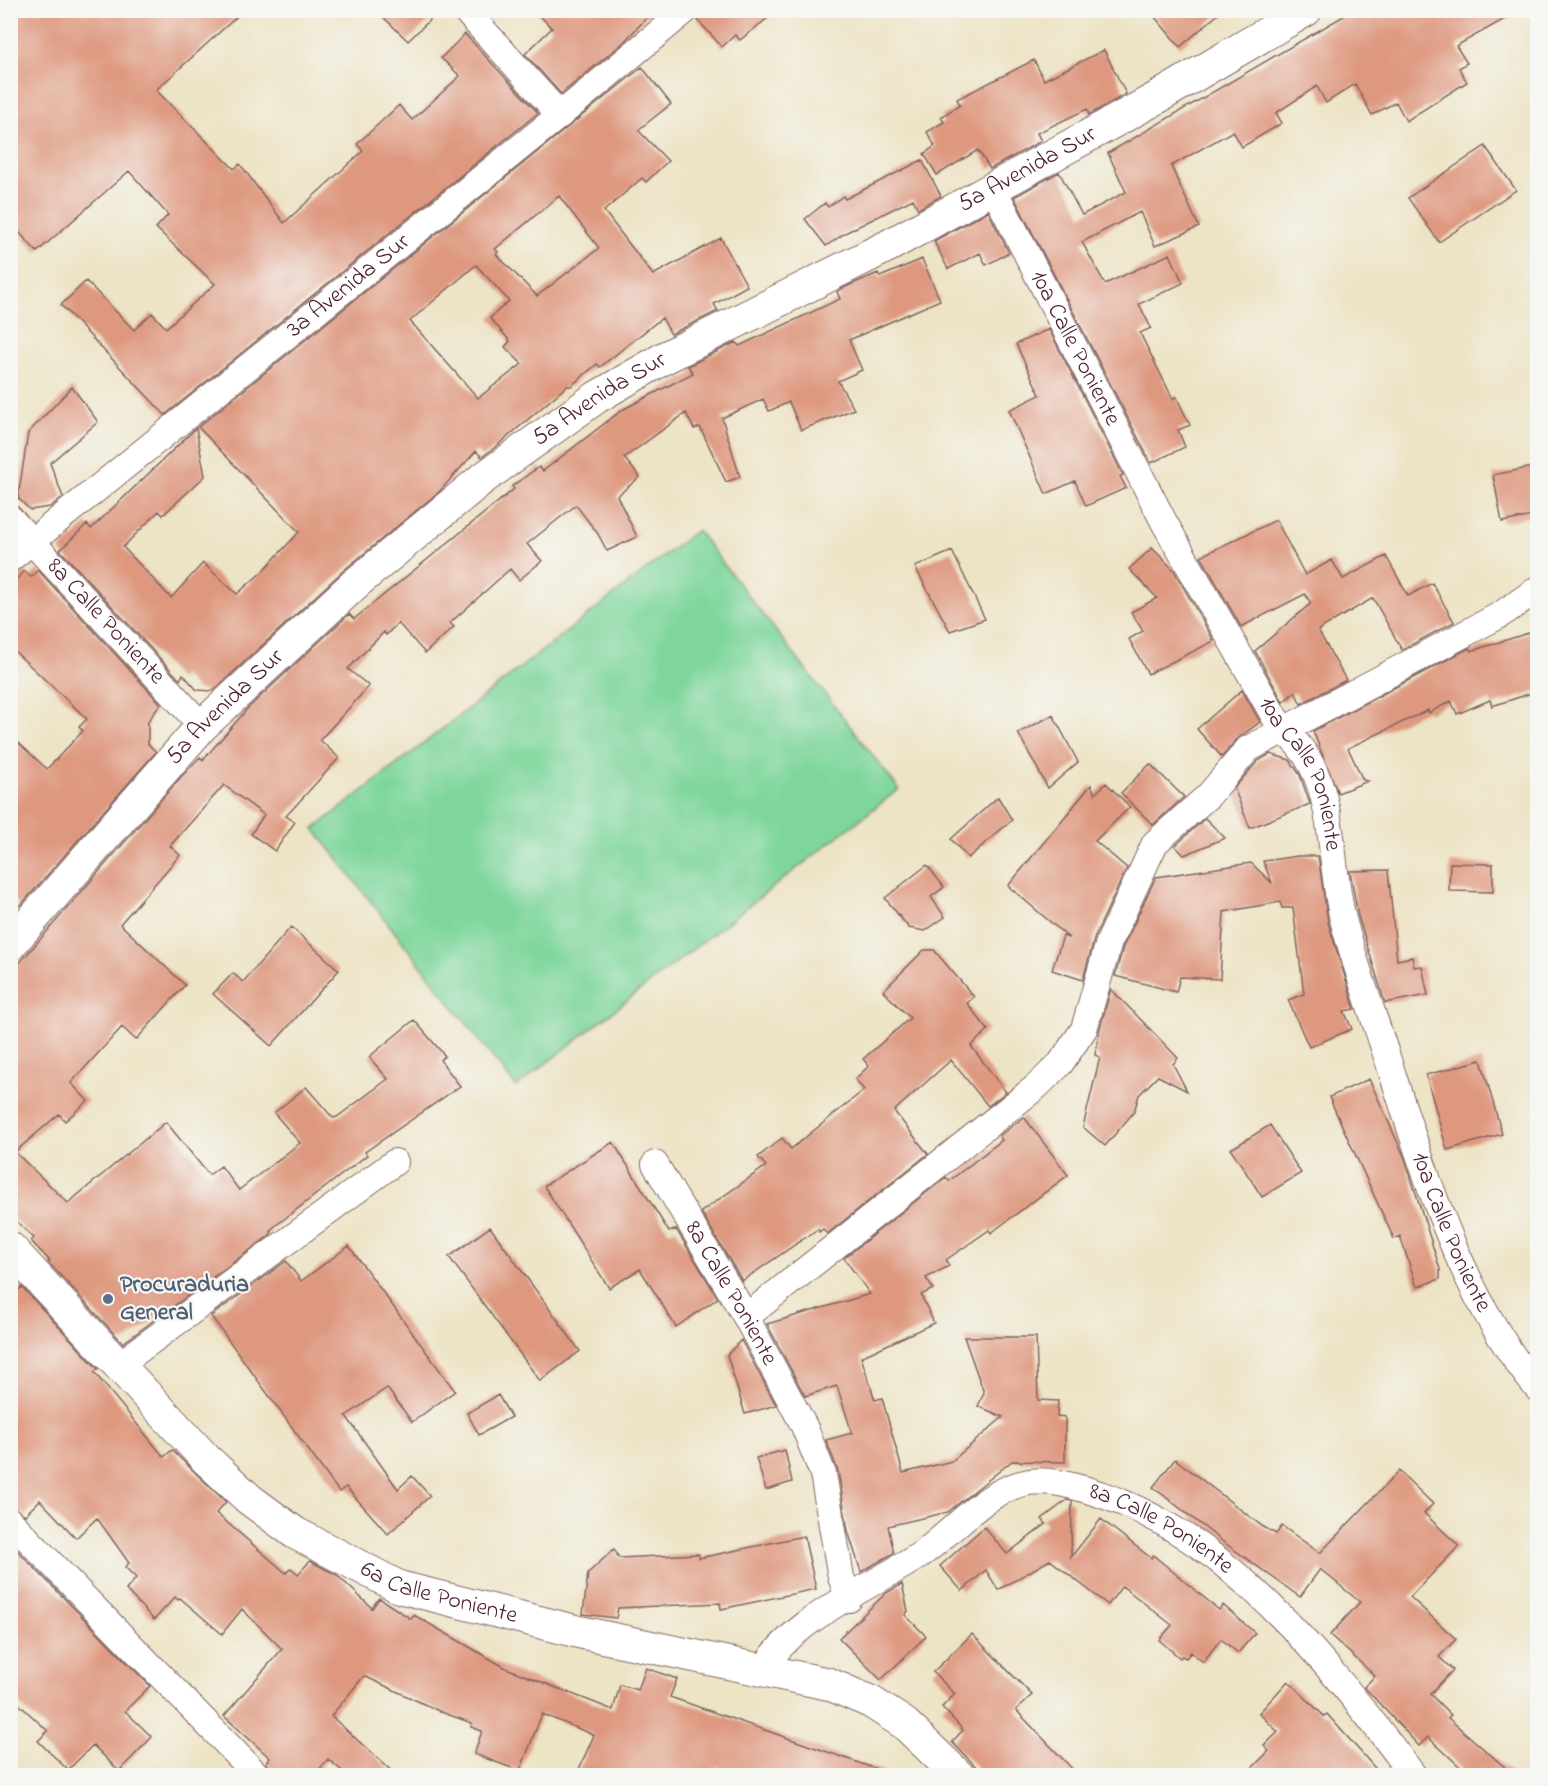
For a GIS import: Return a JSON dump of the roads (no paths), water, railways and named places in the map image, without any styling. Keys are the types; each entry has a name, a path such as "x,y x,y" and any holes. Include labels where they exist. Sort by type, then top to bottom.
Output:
{"street":[{"path":"465,10 560,115"},
{"name":"3a Avenida Sur","path":"10,559 560,115 686,10"},
{"name":"5a Avenida Sur","path":"10,945 201,726 355,584 482,479 597,397 666,357 888,246 1155,99 1306,10"},
{"name":"10a Calle Poniente","path":"993,188 1164,522 1282,730 1298,742 1305,751 1323,796 1342,917 1411,1131 1444,1221 1481,1303 1522,1371 1538,1389"},
{"name":"8a Calle Poniente","path":"10,518 201,726"},
{"path":"746,1317 1036,1087 1060,1064 1083,1029 1109,942 1155,843 1209,795 1248,749 1500,615 1538,589"},
{"path":"120,1364 395,1162"},
{"name":"8a Calle Poniente","path":"655,1164 746,1317 804,1426 823,1474 840,1577 849,1599"},
{"name":"6a Calle Poniente","path":"10,1248 206,1459 249,1499 295,1533 399,1587 579,1632 829,1683 871,1702 905,1724 959,1776"},
{"name":"8a Calle Poniente","path":"764,1668 775,1651 806,1624 920,1555 987,1500 1006,1488 1031,1482 1061,1483 1102,1494 1139,1510 1185,1537 1254,1589 1339,1682 1414,1776"},
{"path":"10,1521 258,1776"}],"place":[{"name":"Procuraduria General","path":"108,1299"}]}
